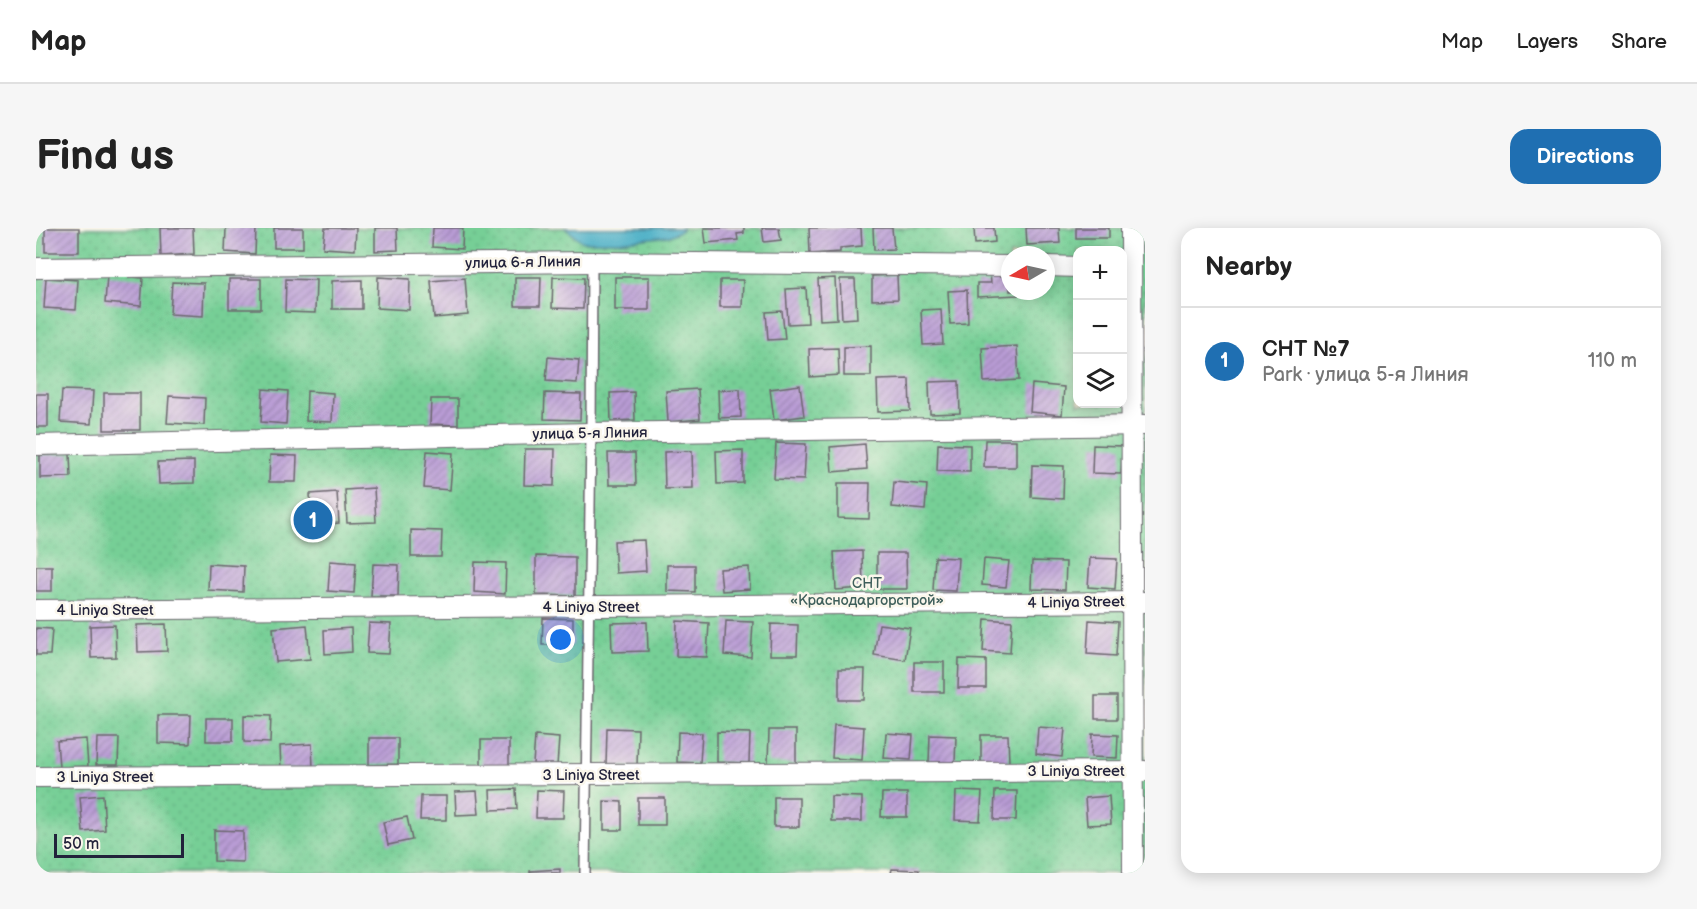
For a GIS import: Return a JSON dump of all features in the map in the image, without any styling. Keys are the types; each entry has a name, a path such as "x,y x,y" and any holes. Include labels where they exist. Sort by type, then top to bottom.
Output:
{"street":[{"path":"1131,228 1139,425 1139,771 1133,873"},
{"name":"улица 6-я Линия","path":"36,268 592,262 1001,266"},
{"path":"1055,266 1073,267"},
{"name":"улица 5-я Линия","path":"36,445 591,433 1139,425"},
{"name":"4 Liniya Street","path":"36,610 1139,602"},
{"name":"3 Liniya Street","path":"36,777 1139,771"}],"lane":[{"path":"585,873 592,262"}],"green space":[{"name":"СНТ «Краснодаргорстрой»","path":"36,228 1145,228 1145,873 36,873"}],"water":[{"path":"565,228 682,228 682,230 669,236 619,242 583,242"}],"building":[{"path":"45,228 79,228 79,252 45,252"},
{"path":"160,228 193,228 194,254 161,256"},
{"path":"226,228 256,228 255,254 225,252"},
{"path":"274,228 303,228 303,248 274,248"},
{"path":"325,228 356,228 355,250 323,248"},
{"path":"375,228 397,228 398,250 375,251"},
{"path":"433,228 463,228 462,249 432,247"},
{"path":"704,228 744,228 744,233 737,234 738,240 706,243"},
{"path":"762,228 779,228 781,240 764,242"},
{"path":"809,228 861,228 862,246 840,248 840,252 810,254"},
{"path":"873,228 892,228 894,249 874,250"},
{"path":"974,228 994,228 995,242 975,244"},
{"path":"1026,228 1059,228 1060,243 1027,245"},
{"path":"1076,228 1109,228 1109,238 1076,238"},
{"path":"1001,273 1001,296 977,297 977,283 991,283 990,274"},
{"path":"107,275 143,278 141,306 105,303"},
{"path":"897,275 898,299 872,300 872,276"},
{"path":"378,277 410,279 409,310 377,308"},
{"path":"515,277 541,277 540,306 515,306"},
{"path":"553,277 584,278 583,309 552,308"},
{"path":"615,277 649,277 649,310 615,310"},
{"path":"46,278 78,280 76,310 44,308"},
{"path":"465,278 468,315 434,318 431,281"},
{"path":"835,278 837,319 820,320 818,279"},
{"path":"229,279 261,279 261,309 229,309"},
{"path":"286,279 316,280 315,313 285,312"},
{"path":"840,279 855,279 857,318 842,319"},
{"path":"362,280 362,309 332,309 332,281"},
{"path":"720,280 743,280 742,307 720,307"},
{"path":"172,282 204,283 203,316 170,314"},
{"path":"806,288 808,323 788,324 786,289"},
{"path":"967,290 968,323 950,324 948,291"},
{"path":"941,309 943,344 923,345 921,310"},
{"path":"782,311 785,339 768,340 766,312"},
{"path":"871,346 871,376 844,376 844,347"},
{"path":"1017,346 1019,380 984,382 982,348"},
{"path":"838,348 839,375 810,377 809,349"},
{"path":"548,357 579,360 577,383 546,381"},
{"path":"909,379 910,411 878,412 877,380"},
{"path":"959,381 960,413 930,414 929,382"},
{"path":"1032,384 1064,387 1062,415 1030,412"},
{"path":"800,385 804,416 774,420 770,389"},
{"path":"263,389 288,391 286,424 261,422"},
{"path":"698,389 700,419 668,422 666,391"},
{"path":"740,389 741,417 719,418 718,390"},
{"path":"62,390 93,391 91,424 60,422"},
{"path":"307,391 333,393 332,422 306,421"},
{"path":"634,392 635,420 611,421 610,393"},
{"path":"104,393 140,393 140,430 104,430"},
{"path":"545,393 581,394 580,420 544,419"},
{"path":"36,394 48,394 48,427 36,427"},
{"path":"169,396 205,398 204,425 167,423"},
{"path":"431,399 458,399 458,425 430,424"},
{"path":"985,440 1016,440 1016,467 984,467"},
{"path":"776,443 806,444 804,480 774,479"},
{"path":"865,444 867,469 832,472 830,447"},
{"path":"938,444 970,445 970,472 937,471"},
{"path":"1093,445 1122,446 1121,474 1092,473"},
{"path":"525,449 555,449 554,486 524,485"},
{"path":"743,450 743,483 717,484 716,451"},
{"path":"427,451 453,453 450,490 424,488"},
{"path":"692,451 693,488 665,489 664,452"},
{"path":"608,453 635,453 636,485 609,485"},
{"path":"70,454 71,477 40,478 40,455"},
{"path":"270,455 297,456 296,482 269,482"},
{"path":"194,461 194,483 159,484 158,462"},
{"path":"1032,465 1064,466 1063,499 1031,497"},
{"path":"894,482 927,485 925,510 892,507"},
{"path":"838,483 870,483 869,519 838,518"},
{"path":"374,488 376,522 347,523 345,490"},
{"path":"337,492 339,523 312,525 310,494"},
{"path":"411,530 442,531 441,557 411,557"},
{"path":"644,540 646,571 616,573 614,541"},
{"path":"862,551 863,588 836,590 834,552"},
{"path":"877,553 906,553 907,589 877,589"},
{"path":"536,556 575,557 575,596 536,595"},
{"path":"935,557 958,558 956,591 933,590"},
{"path":"1090,558 1117,559 1115,589 1088,587"},
{"path":"984,559 1009,561 1006,587 982,585"},
{"path":"330,561 356,563 354,593 328,591"},
{"path":"1032,561 1066,562 1065,590 1031,589"},
{"path":"475,562 506,563 505,594 474,592"},
{"path":"209,564 244,566 243,592 208,590"},
{"path":"373,564 399,565 398,596 371,596"},
{"path":"667,565 695,565 695,592 667,591"},
{"path":"36,566 52,566 52,591 36,591"},
{"path":"749,567 750,589 722,591 720,569"},
{"path":"543,618 573,619 573,645 542,645"},
{"path":"985,619 1012,621 1010,653 983,651"},
{"path":"1089,620 1118,622 1116,656 1087,654"},
{"path":"677,621 709,623 707,657 676,656"},
{"path":"726,621 753,622 751,657 724,655"},
{"path":"647,622 648,651 612,652 611,623"},
{"path":"369,623 391,624 389,654 367,653"},
{"path":"166,624 167,651 138,652 137,625"},
{"path":"771,624 798,625 797,655 770,655"},
{"path":"879,624 910,628 905,660 874,655"},
{"path":"115,625 116,657 91,658 90,626"},
{"path":"307,625 310,659 276,662 273,628"},
{"path":"36,628 52,629 50,655 36,655"},
{"path":"351,628 352,652 325,654 324,630"},
{"path":"959,659 986,660 986,688 958,688"},
{"path":"914,662 944,662 944,692 914,692"},
{"path":"839,669 865,669 864,700 839,700"},
{"path":"1095,696 1117,696 1117,719 1095,719"},
{"path":"158,715 191,715 190,744 158,743"},
{"path":"244,715 271,716 270,743 244,742"},
{"path":"206,718 233,718 233,741 206,741"},
{"path":"834,725 864,727 862,760 832,758"},
{"path":"1038,727 1065,729 1062,757 1036,754"},
{"path":"607,728 638,729 637,767 606,766"},
{"path":"769,730 796,730 796,764 768,763"},
{"path":"678,732 702,733 700,763 677,762"},
{"path":"717,732 750,733 749,763 717,762"},
{"path":"886,733 913,735 911,760 884,758"},
{"path":"1092,734 1118,735 1117,758 1091,757"},
{"path":"930,735 956,736 955,763 929,762"},
{"path":"981,735 1008,735 1009,762 981,762"},
{"path":"535,736 559,738 557,766 533,764"},
{"path":"97,738 119,738 118,765 96,765"},
{"path":"369,738 398,738 398,764 369,765"},
{"path":"86,739 88,766 59,767 57,741"},
{"path":"481,740 509,740 509,767 481,767"},
{"path":"312,744 313,768 281,770 280,746"},
{"path":"516,789 517,809 491,810 490,790"},
{"path":"537,790 564,791 563,818 536,818"},
{"path":"477,791 479,814 456,815 455,792"},
{"path":"956,791 982,792 980,821 955,820"},
{"path":"995,791 1017,791 1016,820 994,820"},
{"path":"882,793 907,793 907,817 881,817"},
{"path":"103,795 105,830 83,832 80,797"},
{"path":"421,796 446,796 446,820 420,820"},
{"path":"831,796 862,797 862,821 831,821"},
{"path":"1109,796 1111,824 1087,825 1085,798"},
{"path":"774,797 799,797 799,827 774,827"},
{"path":"638,798 665,798 665,825 638,825"},
{"path":"604,801 622,802 622,830 604,830"},
{"path":"407,817 412,840 388,845 383,822"},
{"path":"214,830 243,831 243,862 214,861"},
{"path":"560,869 560,873 530,873 530,871"},
{"path":"892,869 919,870 919,873 891,873"}],"place":[{"name":"СНТ №7","path":"313,520"}]}
